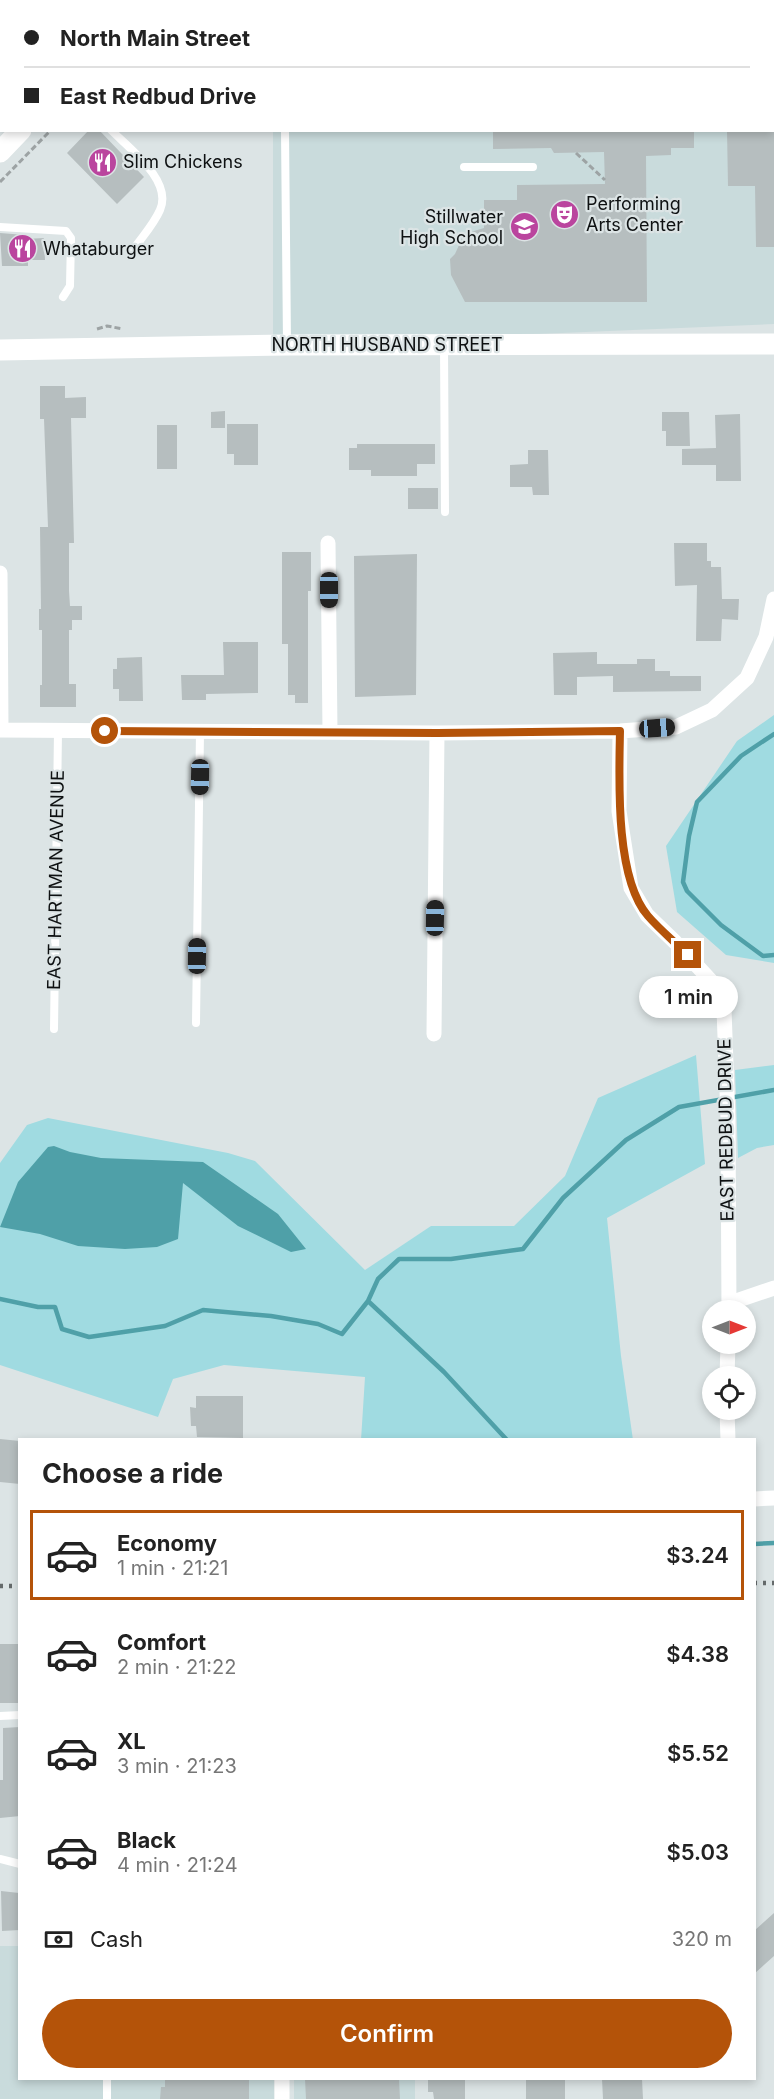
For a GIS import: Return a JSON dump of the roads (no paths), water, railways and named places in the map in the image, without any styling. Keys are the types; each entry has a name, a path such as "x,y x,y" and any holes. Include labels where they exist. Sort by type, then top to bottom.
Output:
{"street":[{"path":"0,152 19,132"},
{"name":"NORTH HUSBAND STREET","path":"0,350 287,345 774,344"},
{"path":"328,543 330,732"},
{"path":"0,573 1,730 437,733 620,731 676,727 712,710 747,678 766,637 774,599"},
{"name":"EAST REDBUD DRIVE","path":"620,731 619,811 631,888 647,915 712,982 724,1009 730,1300"},
{"path":"434,1034 437,733"},
{"path":"746,1300 774,1288"},
{"path":"727,1420 728,1438"},
{"path":"756,1498 774,1498"},
{"path":"282,2080 282,2099"}],"lane":[{"path":"113,132 156,176 162,189 161,209 133,250"},
{"path":"285,132 287,345"},
{"path":"464,167 533,167"},
{"path":"0,227 66,231 71,238 70,286 63,297"},
{"path":"444,345 445,512"},
{"name":"EAST HARTMAN AVENUE","path":"54,1029 58,731"},
{"path":"196,1023 200,732"},
{"path":"0,1716 18,1715"},
{"path":"0,1859 18,1864"},
{"path":"107,2080 107,2099"}],"waterway":[{"path":"774,734 741,756 697,802 689,836 683,882 687,891 721,925 763,956 774,955"},
{"path":"0,1299 38,1307 55,1307 62,1329 89,1337 165,1326 203,1310 271,1316 318,1324 342,1334 368,1301 378,1279 399,1259 451,1259 523,1249 563,1198 626,1140 679,1107 774,1090"},
{"path":"368,1301 444,1372 505,1438"},
{"path":"756,1544 774,1543"}],"railway":[{"path":"756,1583 774,1583"},
{"path":"0,1586 18,1586"}],"place":[{"name":"Slim Chickens","path":"102,162"},
{"name":"Performing Arts Center","path":"565,214"},
{"name":"Stillwater High School","path":"524,227"},
{"name":"Whataburger","path":"22,249"}]}
